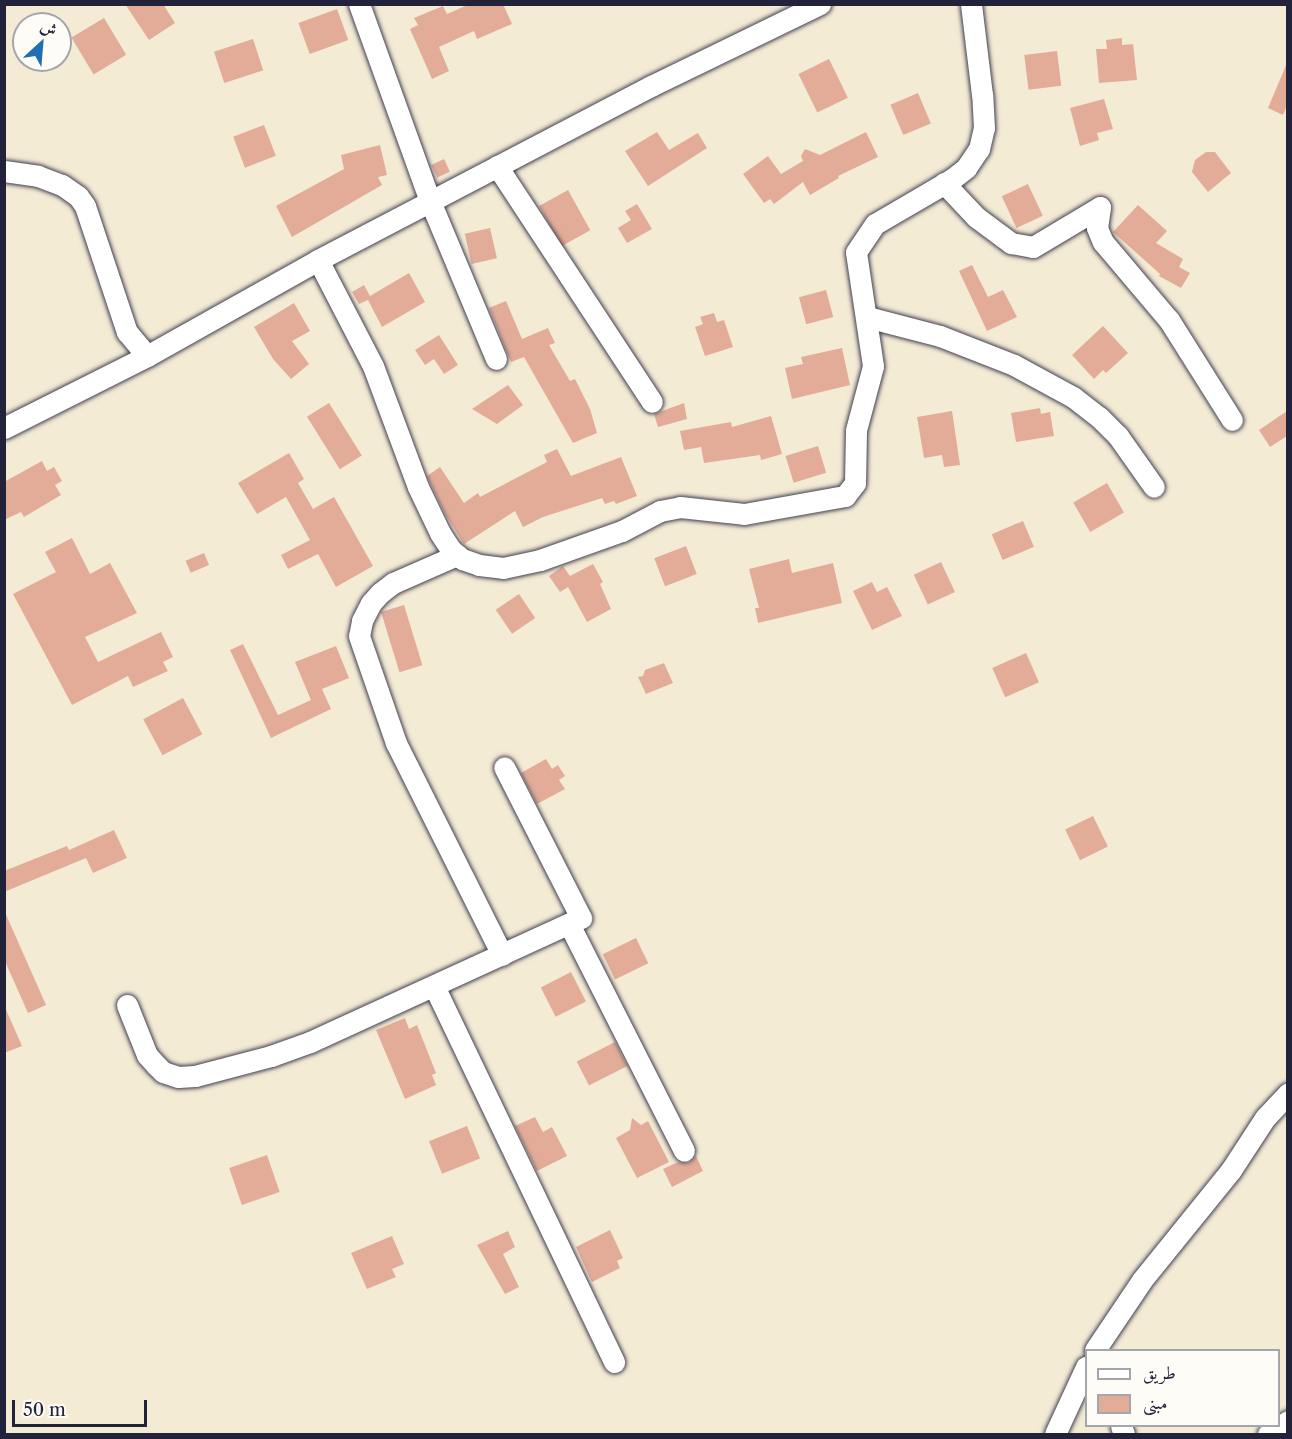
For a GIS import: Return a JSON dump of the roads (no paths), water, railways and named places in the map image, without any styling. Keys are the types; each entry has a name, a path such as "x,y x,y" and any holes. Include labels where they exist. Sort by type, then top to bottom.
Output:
{"street":[{"path":"359,4 430,201 496,359"},
{"path":"4,428 147,356 318,260 497,166 726,48 820,4"},
{"path":"318,260 373,366 418,487 435,524 451,550 479,565 504,567 540,560 622,531 660,511 680,507 744,514 845,496 855,483 856,430 873,366 856,252 863,238 875,224 966,168 979,149 984,128 971,4"},
{"path":"497,166 652,402"},
{"path":"4,171 38,176 62,185 78,196 85,206 127,332 147,356"},
{"path":"944,183 976,217 1011,243 1033,248 1101,207 1097,228 1103,242 1169,320 1232,420"},
{"path":"867,316 940,336 1014,365 1073,397 1099,417 1118,436 1154,487"},
{"path":"457,555 393,583 380,593 371,603 362,621 359,636 396,743 502,955"},
{"path":"127,1005 147,1055 156,1065 163,1072 178,1077 195,1076 272,1056 310,1042 581,918 504,767"},
{"path":"569,924 684,1151"},
{"path":"434,986 614,1362"},
{"path":"1097,1349 1142,1280 1230,1170 1265,1118 1287,1094"},
{"path":"1055,1434 1085,1370"}]}
